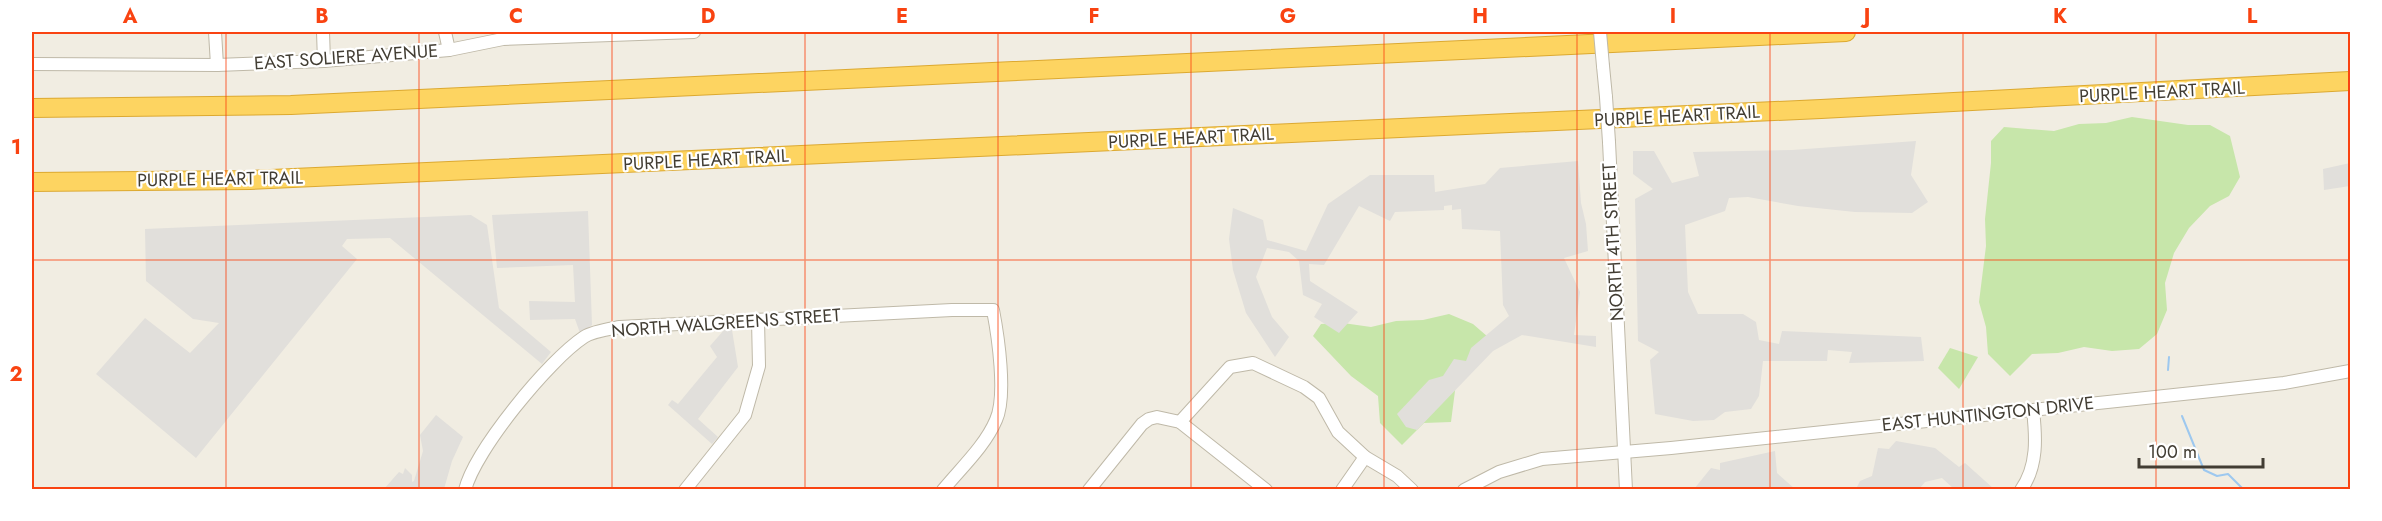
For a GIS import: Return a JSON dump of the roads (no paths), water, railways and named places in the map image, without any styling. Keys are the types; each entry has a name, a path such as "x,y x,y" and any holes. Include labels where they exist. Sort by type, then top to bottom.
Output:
{"highway":[{"path":"32,108 291,105 1846,32"},
{"name":"PURPLE HEART TRAIL","path":"32,182 250,180 1821,109 2350,81"}],"street":[{"path":"215,32 217,65"},
{"path":"323,32 324,61"},
{"path":"445,32 449,50"},
{"name":"EAST SOLIERE AVENUE","path":"32,64 217,65 324,61 449,50 502,39 694,32"},
{"name":"NORTH 4TH STREET","path":"1600,32 1609,142 1626,489"},
{"name":"NORTH WALGREENS STREET","path":"465,489 487,443 553,363 585,336 620,327 993,310 998,337 1000,394 997,419 973,454 943,489"},
{"path":"685,489 745,415 759,366 758,320"},
{"path":"1180,422 1230,367 1253,363 1304,387 1318,398 1338,432 1365,457 1397,476 1412,489"},
{"name":"EAST HUNTINGTON DRIVE","path":"1464,489 1499,472 1542,459 2284,383 2350,371"},
{"path":"2020,489 2032,467 2035,449 2033,410"},
{"path":"1089,489 1149,419 1157,417 1180,422 1266,489"},
{"path":"1342,489 1365,457"}],"waterway":[{"path":"2168,370 2169,357"},
{"path":"2182,416 2204,470 2217,476 2228,474 2244,490"}]}
